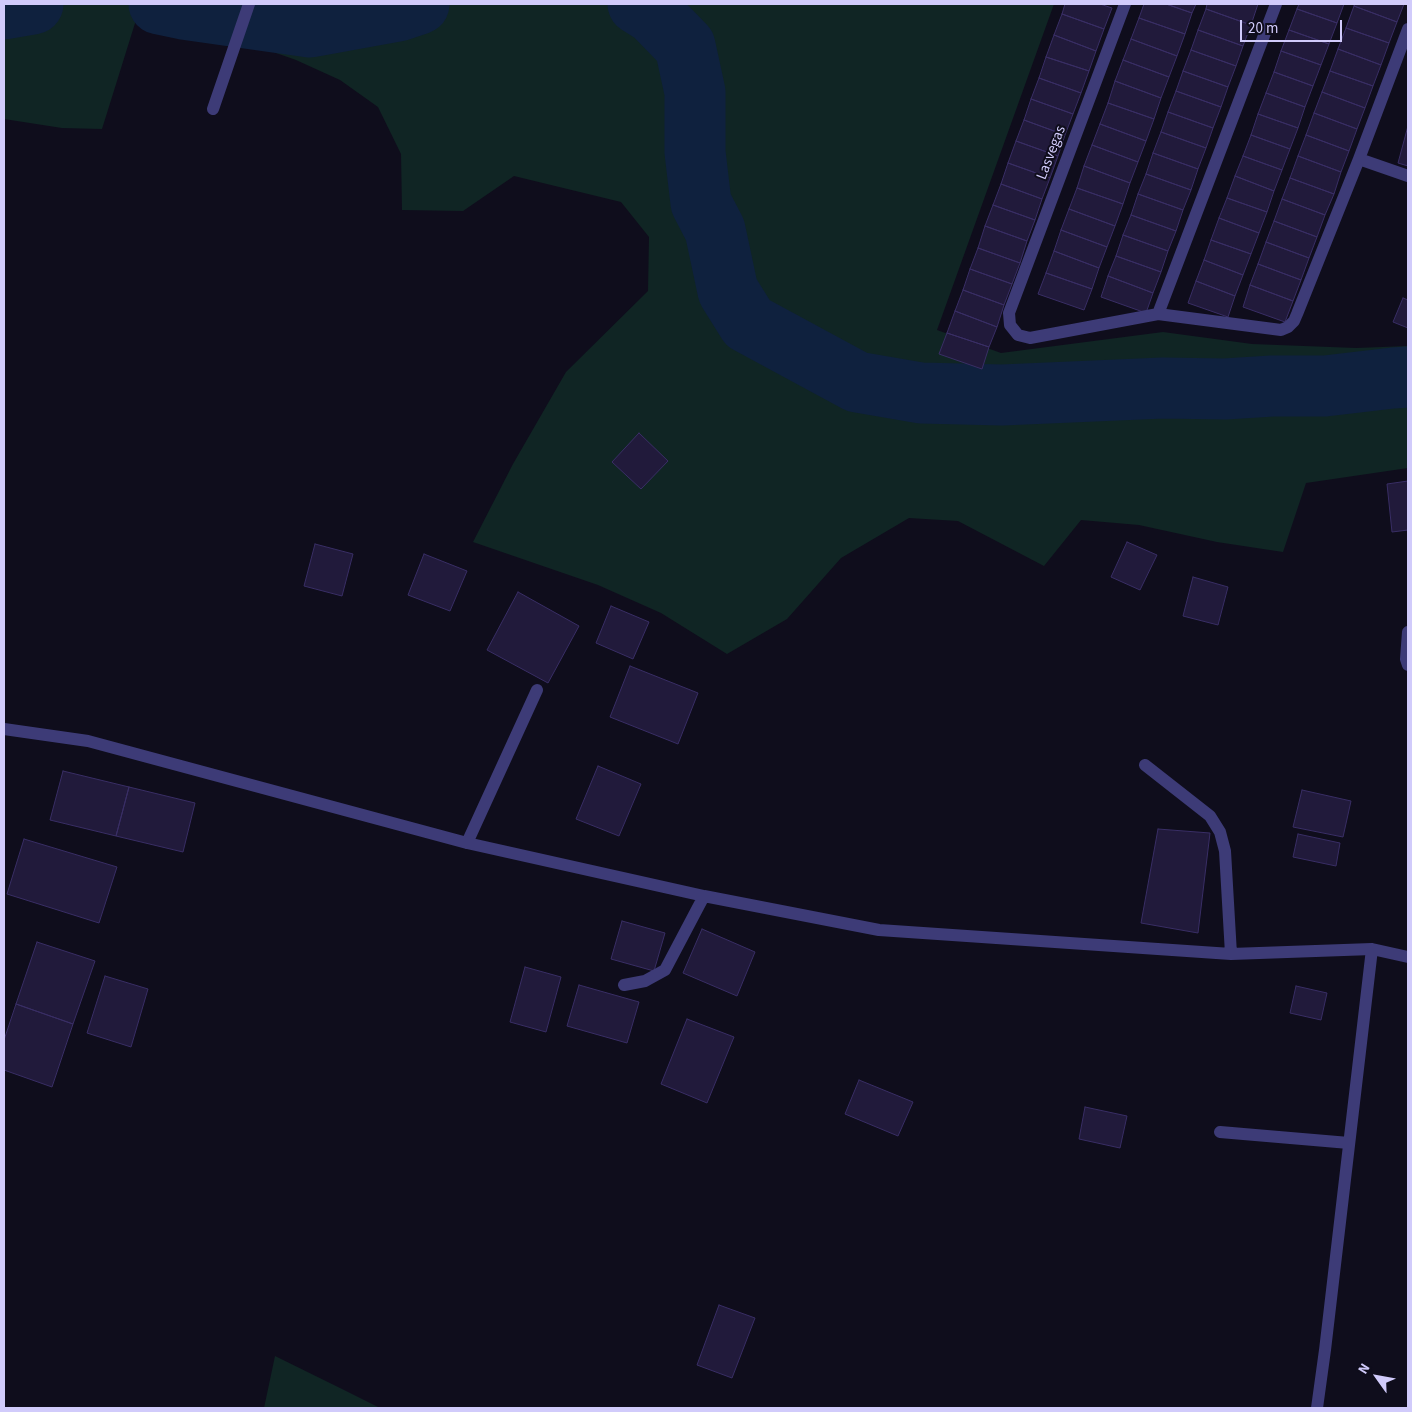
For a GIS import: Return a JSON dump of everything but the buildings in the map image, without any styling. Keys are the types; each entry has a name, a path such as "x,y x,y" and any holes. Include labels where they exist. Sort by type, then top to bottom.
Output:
{"street":[{"path":"213,109 249,4"},
{"name":"Lasvegas","path":"1125,4 1008,314 1010,325 1018,335 1030,338 1158,314"},
{"path":"1276,4 1158,314 1281,330 1294,322 1359,159 1408,28"},
{"path":"1359,159 1408,176"},
{"path":"1408,632 1406,659 1408,665"},
{"path":"467,843 537,690"},
{"path":"4,729 88,741 467,843 704,896 879,930 1231,954 1372,949 1408,957"},
{"path":"1145,765 1210,816 1220,832 1225,851 1231,954"},
{"path":"624,985 644,981 665,970 704,896"},
{"path":"1317,1408 1372,949"},
{"path":"1220,1132 1349,1143"}],"green space":[{"path":"4,4 141,4 102,129 62,128 4,119"},
{"path":"274,4 1054,4 937,330 1001,353 1163,332 1252,344 1356,348 1408,346 1408,468 1306,483 1283,552 1217,542 1139,525 1081,520 1044,566 958,521 909,518 841,558 787,619 727,654 661,613 598,585 473,542 513,464 566,372 648,291 649,237 621,202 514,176 463,211 402,210 401,154 378,107 340,80 296,60 259,47"},
{"path":"275,1356 340,1388 380,1408 264,1408"}],"waterway":[{"path":"4,9 33,4"},
{"path":"159,4 310,27 398,11 419,4"},
{"path":"638,4 654,14 685,46 695,92 695,152 701,203 715,230 728,291 748,323 857,382 921,393 1002,395 1163,388 1225,389 1272,386 1325,386 1408,377"}]}
